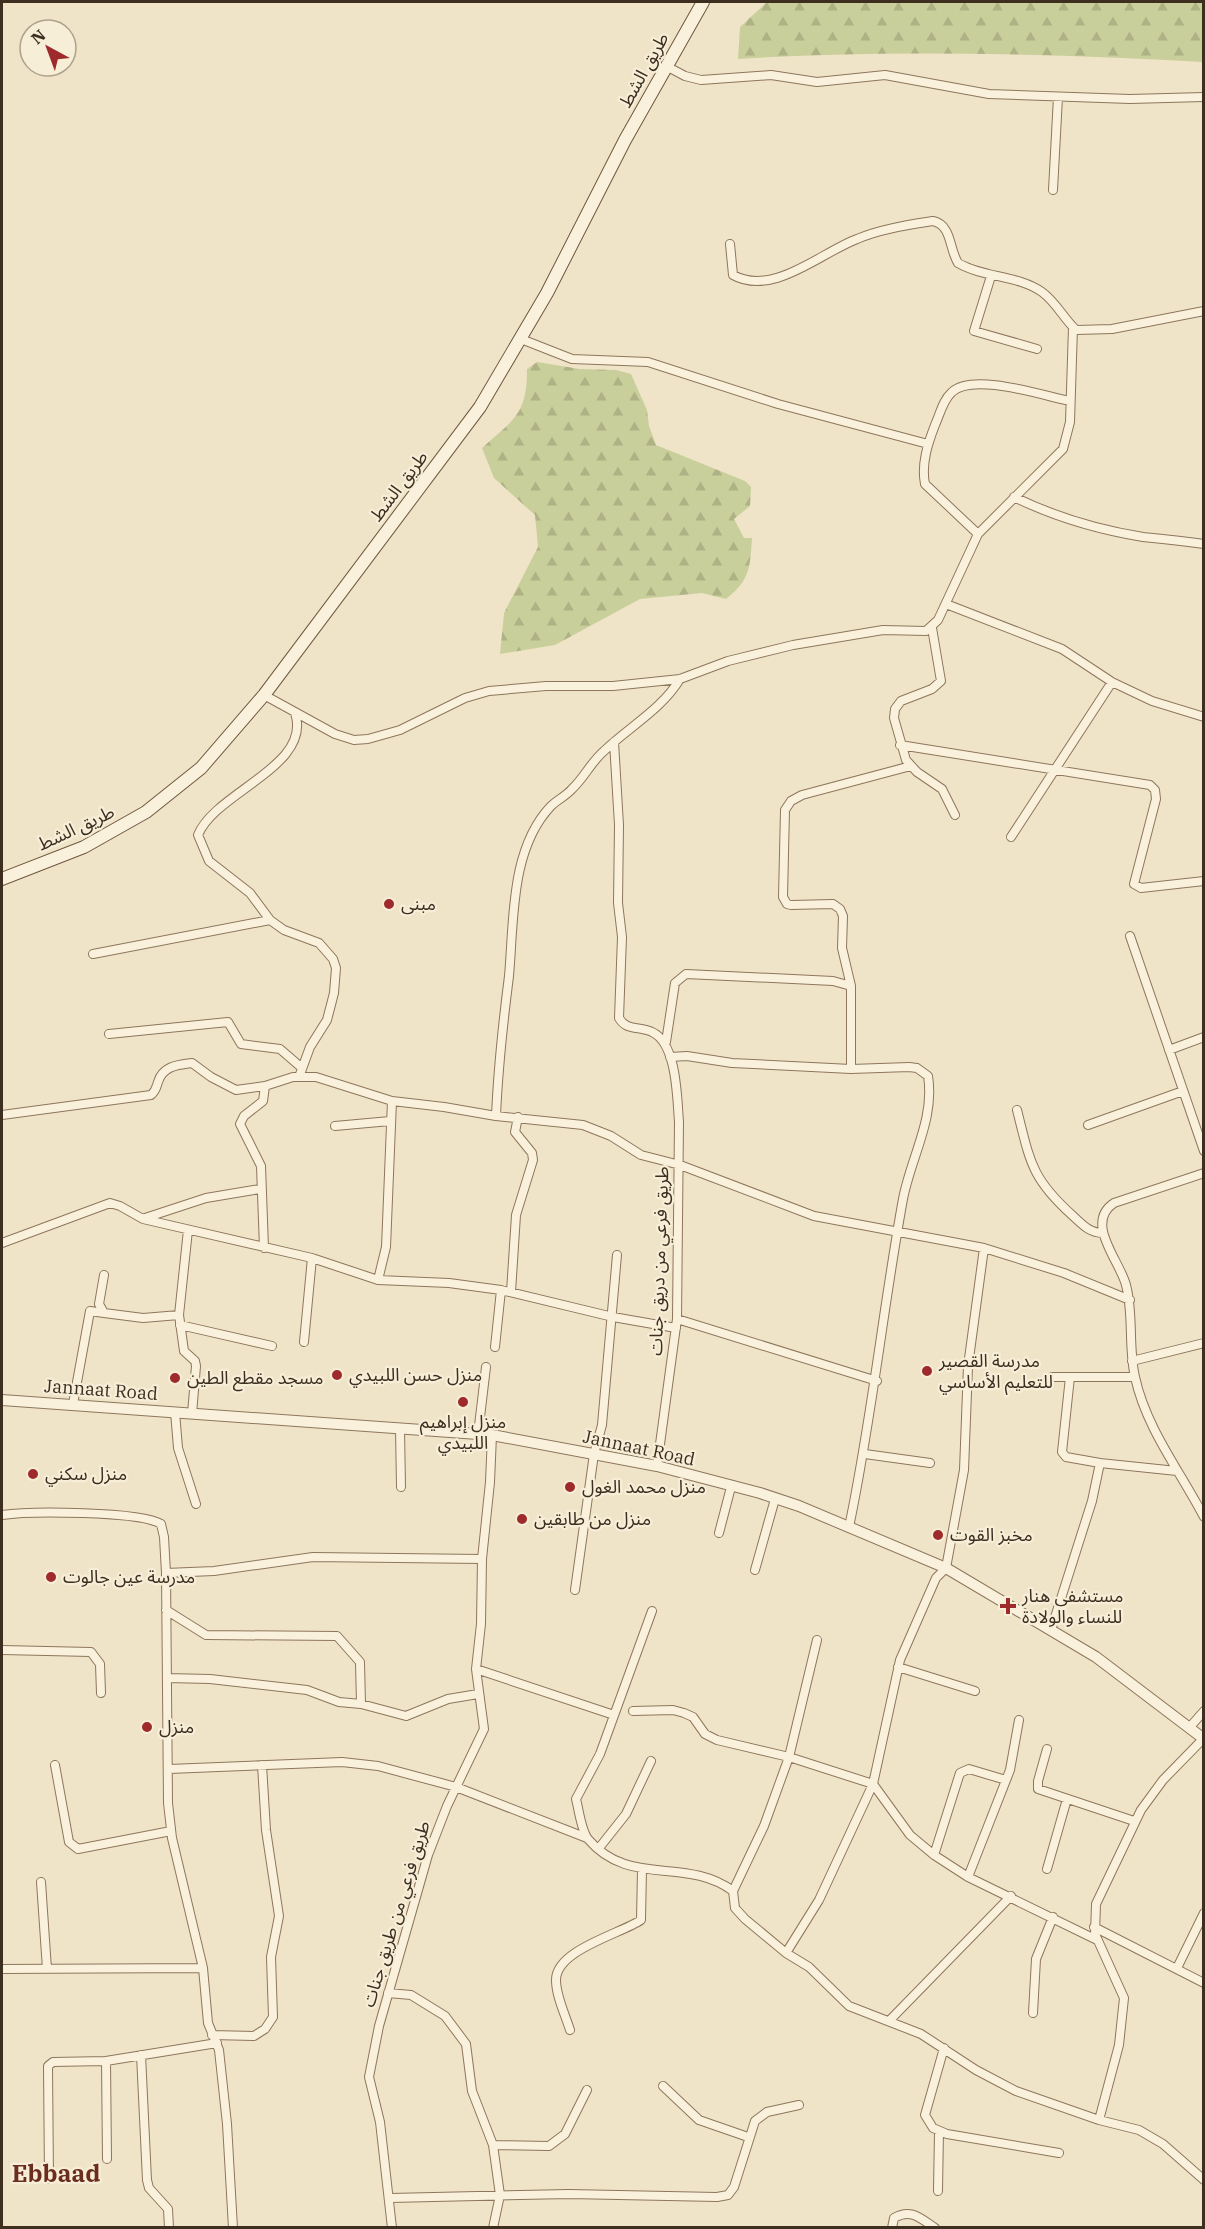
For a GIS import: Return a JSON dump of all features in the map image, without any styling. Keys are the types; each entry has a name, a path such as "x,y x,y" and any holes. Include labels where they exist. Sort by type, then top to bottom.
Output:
{"main road":[{"name":"طريق الشط","path":"2,879 84,847 146,812 201,768 264,695 467,424 521,339 666,66 703,2"}],"street":[{"path":"666,66 685,76 701,80 771,75 817,82 885,75 989,94 1058,98 1203,97"},
{"path":"1053,190 1058,98"},
{"path":"730,244 733,275 767,280 782,276 859,238 933,220 943,225 947,231 958,263 1043,293 1072,327 1083,331 1112,329 1203,311"},
{"path":"991,276 974,331 1037,349"},
{"path":"956,814 942,789 911,766 900,745 894,718 897,705 932,689 941,681 932,628 946,604 978,534 1063,448 1068,434 1072,327"},
{"path":"521,339 579,360 625,360 670,368 778,404 928,444"},
{"path":"978,534 927,488 924,477 928,444 947,398 965,385 999,386 1070,401"},
{"path":"1014,497 1036,507 1101,526 1142,536 1203,544"},
{"path":"946,604 1062,649 1112,682 1152,701 1203,717"},
{"path":"264,695 347,739 368,739 400,730 465,699 489,692 546,686 613,686 680,679 728,661 793,645 876,630 918,632 932,628"},
{"path":"496,1116 498,1073 520,869 538,823 552,806 573,789 594,760 664,700 680,679"},
{"path":"1011,837 1112,682"},
{"path":"295,713 298,723 297,734 279,761 210,816 198,835 209,861 250,893 270,920 284,930 319,943 329,951 336,968 334,993 327,1020 310,1047 300,1072"},
{"path":"614,742 619,825 618,903 622,937 619,1018 626,1026 654,1032 666,1042"},
{"path":"900,745 1147,784 1155,790 1156,799 1133,879 1136,887 1203,881"},
{"path":"851,1069 851,986 842,948 843,916 840,909 833,904 791,905 787,904 783,897 785,810 791,801 802,795 911,766"},
{"path":"93,954 270,920"},
{"path":"1130,936 1203,1150"},
{"path":"666,1042 675,983 686,974 818,980 851,986"},
{"path":"109,1034 228,1022 241,1044 280,1049 288,1053 300,1072"},
{"path":"1169,1050 1203,1037"},
{"name":"طريق فرعي من دريق جنات","path":"657,1466 677,1318 680,1165 676,1092 666,1042"},
{"path":"670,1057 687,1056 732,1063 851,1069 909,1067 918,1068 928,1076 930,1094 922,1136 906,1183 865,1454 849,1527"},
{"path":"2,1115 151,1095 156,1092 162,1073 166,1069 192,1063 219,1082 236,1089 265,1086 300,1072 392,1101 496,1116 583,1125 611,1136 641,1155 680,1165 814,1216 984,1248 1064,1273 1130,1300"},
{"path":"264,1248 260,1189 261,1166 258,1156 245,1140 240,1124 244,1116 263,1101 265,1086"},
{"path":"1088,1125 1183,1091"},
{"path":"378,1280 386,1247 392,1101"},
{"path":"1017,1110 1028,1155 1043,1187 1087,1229 1103,1233"},
{"path":"511,1292 516,1215 533,1160 532,1152 515,1132 518,1117"},
{"path":"335,1126 390,1121"},
{"path":"1203,1173 1114,1203 1102,1216 1103,1233 1121,1269 1130,1300 1134,1377 1152,1426 1203,1517"},
{"path":"143,1219 206,1198 260,1189"},
{"path":"2,1244 101,1205 120,1206 143,1219 312,1258 378,1280 449,1283 501,1290 614,1317 676,1328"},
{"path":"188,1230 179,1315 184,1351 195,1361 196,1366 192,1414"},
{"path":"786,1953 819,1900 873,1784 898,1667 936,1578 946,1568 964,1470 968,1366 984,1248"},
{"path":"575,1590 594,1454 602,1425 614,1317 617,1255"},
{"path":"304,1342 312,1258"},
{"path":"104,1275 99,1304 104,1313"},
{"path":"495,1347 501,1290"},
{"path":"73,1404 90,1311 142,1318 179,1315"},
{"path":"677,1318 877,1381"},
{"path":"180,1325 272,1346"},
{"path":"1132,1361 1203,1343"},
{"path":"478,1434 486,1367"},
{"path":"1052,1377 1134,1377"},
{"path":"1070,1377 1062,1452 1066,1456 1100,1463 1177,1471"},
{"name":"Jannaat Road","path":"3,1401 73,1404 492,1435 657,1466 776,1499 946,1568 1096,1657 1203,1739"},
{"path":"175,1412 178,1448 196,1504"},
{"path":"400,1428 401,1487"},
{"name":"طريق فرعي من طريق جنات","path":"392,2228 380,2122 369,2077 388,1994 428,1855 483,1729 476,1669 481,1624 482,1559 492,1435"},
{"path":"865,1454 930,1462"},
{"path":"1051,1630 1092,1501 1100,1463"},
{"path":"719,1533 731,1487"},
{"path":"755,1570 776,1499"},
{"path":"2,1515 127,1515 153,1519 161,1524 166,1573 170,1769 168,1803 171,1831 203,1968 206,2013 212,2035 217,2043 227,2124 233,2228"},
{"path":"166,1573 214,1571 313,1557 482,1559"},
{"path":"166,1610 206,1635 337,1636 360,1662 361,1704"},
{"path":"587,1838 576,1799 600,1754 652,1611"},
{"path":"817,1640 789,1757 764,1826 733,1891 735,1908 786,1953 809,1967 849,2006 921,2034 976,2070 1008,2087 1099,2120 1139,2130 1163,2144 1203,2181"},
{"path":"2,1650 91,1652 100,1664 101,1693"},
{"path":"898,1667 975,1691"},
{"path":"476,1669 614,1715"},
{"path":"167,1678 210,1679 307,1690 339,1702 361,1704 406,1716 448,1699 478,1694"},
{"path":"633,1711 674,1710 684,1713 693,1717 711,1738 789,1757 873,1784 910,1835 934,1855 968,1877 1097,1940"},
{"path":"1189,1728 1203,1711"},
{"path":"968,1877 1010,1770 1019,1720"},
{"path":"1099,2120 1119,2045 1124,1998 1097,1940 1094,1927 1099,1895 1134,1821 1163,1779 1203,1739"},
{"path":"1047,1749 1037,1787 1134,1821"},
{"path":"599,1848 626,1814 651,1761"},
{"path":"170,1769 342,1762 378,1766 456,1787 587,1838 628,1868 706,1876 733,1891"},
{"path":"55,1765 69,1842 73,1847 78,1849 171,1831"},
{"path":"212,2035 254,2036 265,2029 273,2017 271,1957 279,1916 266,1830 262,1765"},
{"path":"934,1855 960,1773 969,1769 1006,1780"},
{"path":"1047,1869 1066,1799"},
{"path":"570,2030 557,1991 556,1977 560,1966 588,1944 627,1929 641,1920 642,1869"},
{"path":"41,1882 47,1969"},
{"path":"889,2021 1011,1896"},
{"path":"1177,1968 1203,1913"},
{"path":"1033,2013 1036,1959 1053,1917"},
{"path":"1094,1927 1203,1983"},
{"path":"2,1970 203,1968"},
{"path":"388,1994 411,1995 445,2016 466,2044 472,2091 493,2145 500,2195 493,2228"},
{"path":"49,2179 48,2066 53,2062 106,2061 217,2043"},
{"path":"944,2048 925,2115 928,2124 939,2131 1059,2153"},
{"path":"141,2055 148,2188 168,2210 169,2228"},
{"path":"106,2061 107,2159"},
{"path":"663,2086 699,2120 748,2137"},
{"path":"493,2145 549,2146 565,2134 586,2090"},
{"path":"390,2198 500,2195 717,2197 728,2195 734,2187 748,2137 755,2121 767,2112 799,2105"},
{"path":"939,2131 939,2192"},
{"path":"892,2228 894,2218 904,2212 915,2214 935,2228"}],"green space":[{"path":"767,2 1203,2 1203,62 913,53 738,59 740,27"},
{"path":"537,362 580,369 616,370 631,374 647,410 649,426 656,445 745,481 751,487 750,506 734,519 744,538 752,538 749,565 740,586 726,599 702,593 640,599 555,645 500,654 504,613 538,547 535,515 494,478 482,448 516,415 524,397 527,369"}],"place":[{"name":"مبنى","path":"389,904"},
{"name":"مدرسة القصير للتعليم الأساسي","path":"927,1371"},
{"name":"منزل حسن اللبيدي","path":"337,1375"},
{"name":"مسجد مقطع الطين","path":"175,1378"},
{"name":"منزل إبراهيم اللبيدي","path":"463,1402"},
{"name":"منزل سكني","path":"33,1474"},
{"name":"منزل محمد الغول","path":"570,1487"},
{"name":"منزل من طابقين","path":"522,1519"},
{"name":"مخبز القوت","path":"938,1535"},
{"name":"مدرسة عين جالوت","path":"51,1577"},
{"name":"مستشفى هنار للنساء والولادة","path":"1008,1606"},
{"name":"منزل","path":"147,1727"}],"district":[{"name":"Ebbaad","path":"56,2174"}]}
